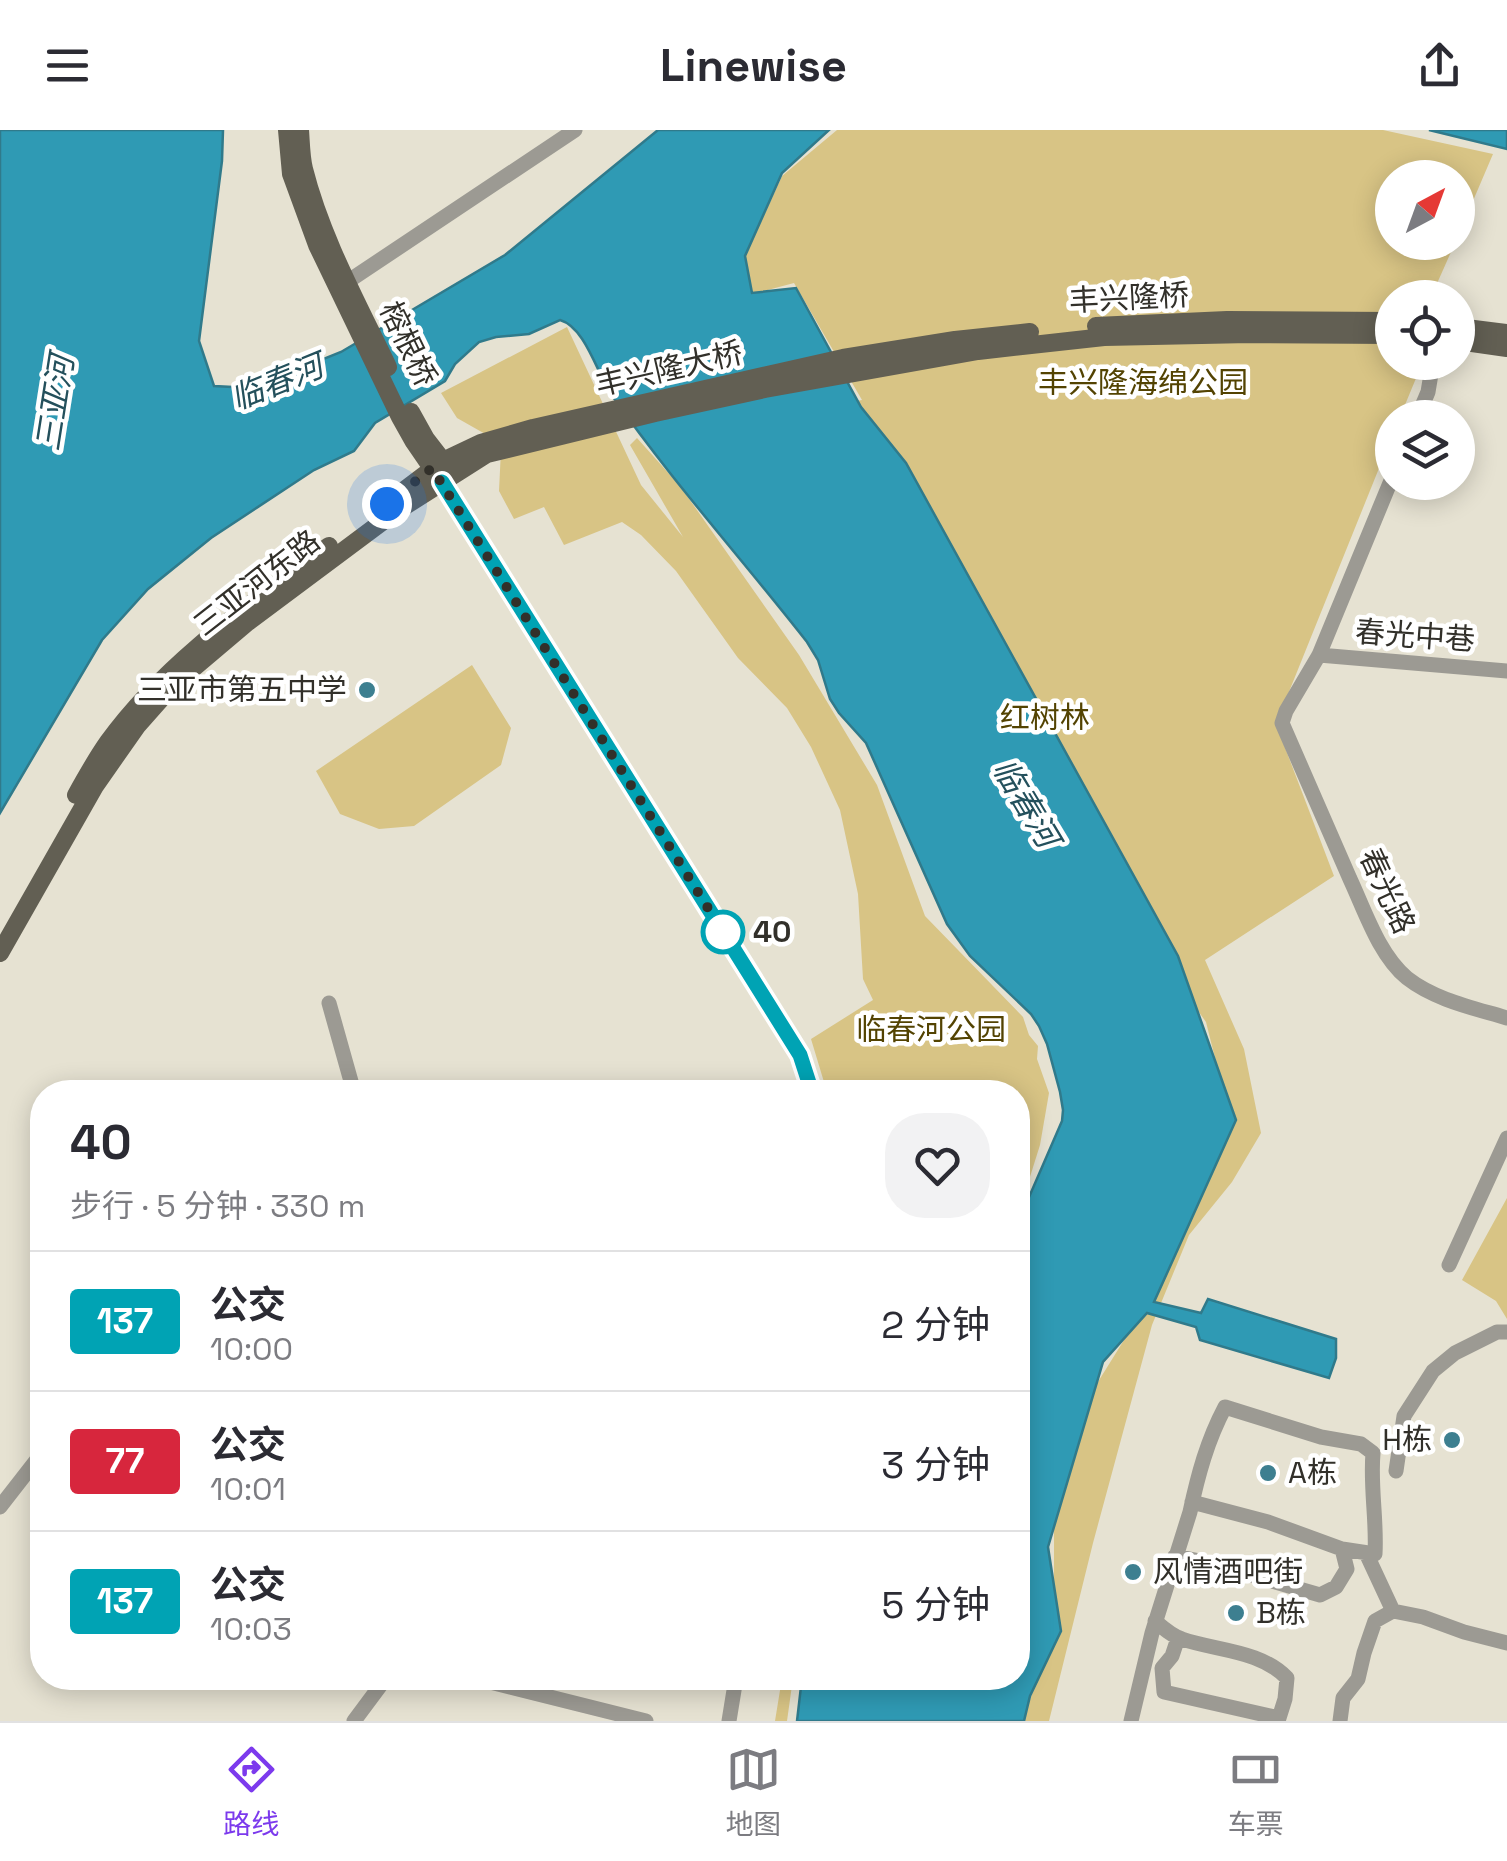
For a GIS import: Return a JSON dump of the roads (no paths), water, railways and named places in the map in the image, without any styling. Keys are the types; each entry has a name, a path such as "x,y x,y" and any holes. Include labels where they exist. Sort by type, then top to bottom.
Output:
{"main road":[{"path":"287,130 291,174 318,246 349,296"},
{"path":"300,130 304,168 349,296"},
{"name":"榕根桥","path":"349,296 406,415 414,442 439,470"},
{"name":"丰兴隆桥","path":"872,361 959,354 1226,320 1375,321"},
{"path":"1475,329 1507,333"},
{"name":"丰兴隆桥","path":"1147,330 1375,335"},
{"path":"1475,344 1507,348"},
{"name":"丰兴隆大桥","path":"439,470 484,449 872,361"},
{"name":"三亚河东路","path":"0,931 108,742 160,682 248,607 439,470"},
{"name":"三亚河东路","path":"0,953 95,786 160,700 248,622 394,512 439,470"}],"street":[{"path":"349,296 575,130"},
{"path":"439,470 800,1055 808,1080"},
{"path":"1319,655 1383,500"},
{"name":"春光中巷","path":"1319,655 1507,671"},
{"name":"春光路","path":"1319,655 1282,723 1388,956 1405,976 1426,990 1507,1018"},
{"path":"328,1002 351,1080"},
{"path":"1449,1264 1507,1138"},
{"path":"1396,1472 1404,1416 1432,1371 1454,1353 1497,1332 1507,1332"},
{"path":"1131,1721 1202,1459 1225,1407 1322,1437 1361,1444 1373,1453 1370,1479 1376,1534 1374,1554 1342,1549 1268,1522 1192,1502"},
{"path":"0,1506 30,1468"},
{"path":"1175,1556 1320,1596 1336,1587 1347,1569 1342,1549"},
{"path":"1366,1553 1393,1611"},
{"path":"1340,1721 1343,1698 1358,1679 1376,1621 1393,1611 1507,1644"},
{"path":"1155,1622 1178,1638 1231,1650 1281,1671 1287,1678 1279,1718 1164,1692 1162,1668 1172,1656 1178,1638"},
{"path":"354,1721 372,1690"},
{"path":"522,1690 646,1721"},
{"path":"730,1721 734,1690"}],"water":[{"path":"0,130 223,130 199,341 214,386 252,388 341,352 505,255 658,130 829,130 782,173 745,256 752,293 796,288 861,407 906,463 1178,956 1236,1120 1154,1302 1201,1313 1208,1299 1336,1339 1336,1358 1329,1378 1200,1340 1196,1327 1147,1313 1103,1362 1048,1547 1061,1631 1030,1696 1024,1721 797,1721 801,1690 1030,1690 1030,1195 1062,1121 1060,1092 1047,1044 1031,1014 970,956 947,924 866,743 830,699 818,660 807,642 634,426 611,394 577,332 560,320 529,334 479,342 455,364 445,381 375,423 354,451 314,470 211,538 148,589 102,640 0,813"},
{"path":"1429,130 1507,130 1507,149"}],"place":[{"name":"三亚市第五中学","path":"367,690"},
{"name":"40","path":"723,932"},
{"name":"H栋","path":"1452,1440"},
{"name":"A栋","path":"1268,1473"},
{"name":"风情酒吧街","path":"1133,1572"},
{"name":"B栋","path":"1236,1613"}],"water label":[{"name":"临春河","path":"277,382"},
{"name":"三亚河","path":"55,403"},
{"name":"临春河","path":"1026,803"}],"park label":[{"name":"丰兴隆海绵公园","path":"1143,383"},
{"name":"红树林","path":"1045,718"},
{"name":"临春河公园","path":"931,1030"}]}
